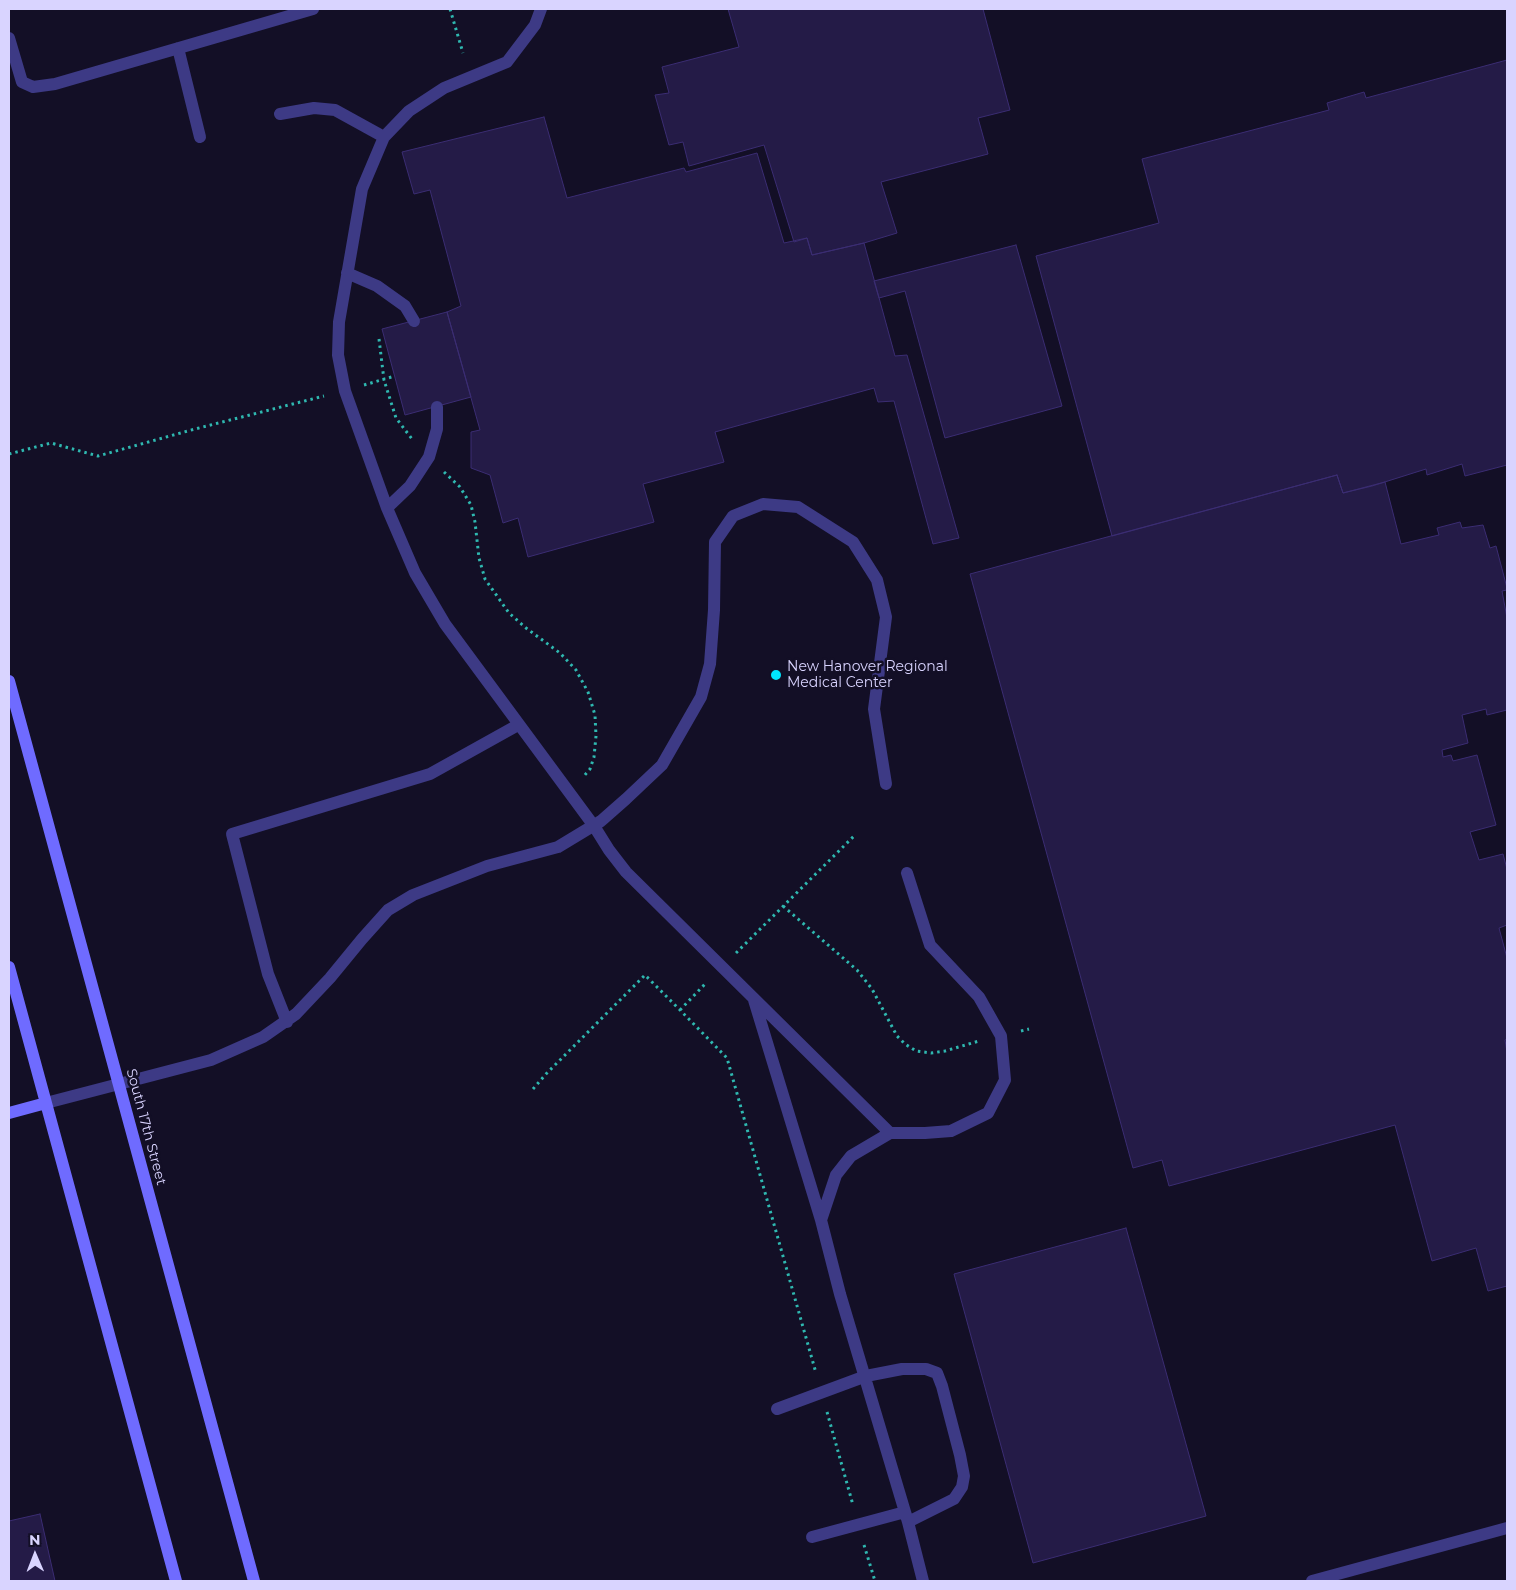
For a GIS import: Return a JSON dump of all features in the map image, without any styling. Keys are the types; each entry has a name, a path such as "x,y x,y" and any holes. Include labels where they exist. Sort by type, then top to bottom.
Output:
{"main road":[{"name":"South 17th Street","path":"9,681 254,1581"},
{"path":"9,967 176,1581"},
{"path":"9,1113 46,1103"}],"street":[{"path":"9,38 22,82 33,87 55,84 313,9"},
{"path":"541,9 535,25 507,62 444,88 409,111 384,137 362,189 339,322 338,354 345,391 387,508 415,573 445,624 518,726 594,826 608,850 626,872 890,1133"},
{"path":"178,48 200,137"},
{"path":"280,114 314,108 335,110 384,137"},
{"path":"347,273 377,286 405,306 414,321"},
{"path":"387,508 410,486 429,457 437,429 437,406"},
{"path":"46,1103 211,1060 263,1037 296,1014 330,978 388,910 413,895 487,866 558,847 594,826 662,765 701,697 710,664 714,610 715,542 733,516 763,504 798,507 853,542 877,580 886,617 874,709 886,784"},
{"path":"287,1022 268,974 232,834 430,774 518,726"},
{"path":"821,1220 836,1175 851,1156 890,1133 951,1131 988,1113 1005,1080 1001,1036 979,997 930,945 907,873"},
{"path":"754,998 821,1220 840,1294 907,1517 923,1581"},
{"path":"777,1409 866,1376 902,1369 926,1369 937,1373 942,1386 964,1476 962,1487 954,1499 907,1517 859,1524 812,1537"},
{"path":"1312,1581 1507,1528"}],"path":[{"path":"450,9 463,53"},
{"path":"378,339 384,380 396,418 405,431 429,457 460,487 471,505 485,579 509,613 560,653 576,670 588,692 595,715 594,757 590,769 583,778 567,790"},
{"path":"9,454 51,443 98,456 395,376"},
{"path":"680,1010 854,836"},
{"path":"783,906 857,970 875,994 896,1036 916,1051 931,1053 945,1051 1030,1029"},
{"path":"532,1089 645,975 728,1058 874,1581"}],"building":[{"path":"728,9 983,9 1010,110 978,118 988,154 881,182 897,233 812,255 807,238 794,242 764,145 689,166 683,142 669,145 655,95 669,93 662,67 739,47"},
{"path":"1507,60 1507,465 1465,476 1462,464 1427,475 1426,469 1343,493 1337,475 1112,536 1036,256 1159,223 1142,159 1329,110 1327,103 1364,92 1366,98"},
{"path":"544,117 567,198 684,168 686,172 757,153 784,243 807,238 812,255 864,243 895,356 907,355 959,538 933,544 894,401 878,402 874,388 715,432 724,462 643,484 654,522 528,557 518,518 503,523 490,475 471,468 471,432 480,430 447,312 461,306 430,190 414,194 402,152"},
{"path":"1016,245 1062,406 945,438 905,291 879,298 874,281"},
{"path":"447,312 471,397 405,415 382,329"},
{"path":"1337,475 1343,493 1385,482 1401,544 1439,535 1437,528 1460,522 1462,528 1483,525 1490,548 1496,546 1507,588 1507,590 1502,591 1507,618 1507,710 1487,715 1486,709 1462,715 1468,743 1442,750 1443,757 1451,755 1453,761 1477,755 1496,825 1470,832 1479,860 1503,854 1507,869 1507,925 1499,928 1507,958 1507,1039 1505,1040 1507,1052 1507,1286 1488,1291 1476,1248 1432,1261 1395,1125 1169,1186 1162,1160 1133,1168 970,574"},
{"path":"1126,1228 1206,1516 1033,1563 954,1274"},
{"path":"40,1514 55,1581 9,1581 9,1521"}],"place":[{"name":"New Hanover Regional Medical Center","path":"776,675"}]}
